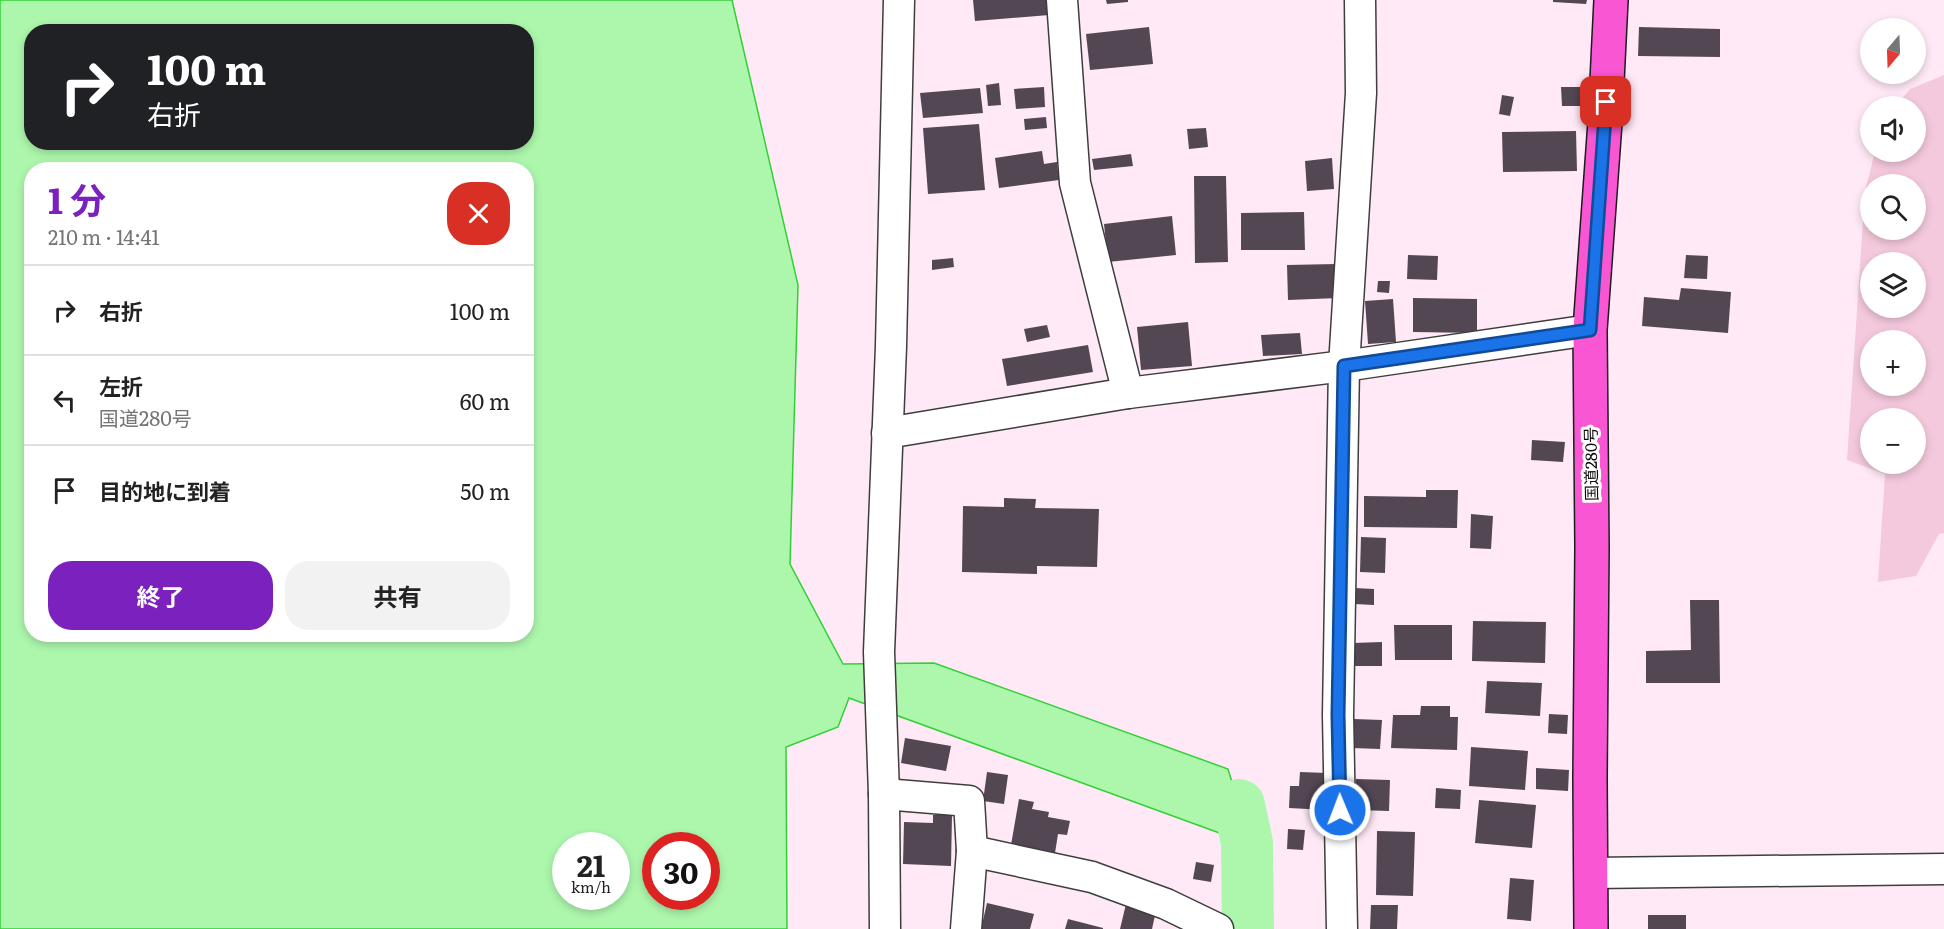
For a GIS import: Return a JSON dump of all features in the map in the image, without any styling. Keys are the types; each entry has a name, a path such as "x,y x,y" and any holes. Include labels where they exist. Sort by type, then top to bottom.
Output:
{"highway":[{"name":"国道280号","path":"1591,929 1590,330 1611,0"}],"street":[{"path":"885,929 885,794 879,652 891,346 899,0"},
{"path":"1062,0 1075,183 1128,393"},
{"path":"1342,929 1338,715 1344,366 1361,93 1360,0"},
{"path":"887,433 1128,393 1344,366 1590,330"},
{"path":"885,794 969,801 972,852 966,929"},
{"path":"972,852 1092,877 1166,904 1218,929"},
{"path":"1591,873 1944,869"}],"shaded area":[{"path":"0,0 732,0 798,285 790,564 843,664 934,663 1228,769 1239,805 1225,835 849,698 838,727 786,747 787,929 0,929"},
{"path":"1944,75 1944,533 1939,534 1916,576 1878,582 1885,474 1926,474 1926,408 1860,408 1860,465 1847,460 1860,266 1860,318 1926,318 1926,252 1861,252 1862,240 1926,240 1926,174 1869,174 1872,162 1926,162 1926,96 1904,96 1910,89"}],"building":[{"path":"973,0 1048,0 1049,15 975,21"},
{"path":"1106,0 1128,0 1128,2 1107,4"},
{"path":"1553,0 1587,0 1586,4 1553,2"},
{"path":"1149,27 1153,64 1090,70 1086,34"},
{"path":"1639,27 1720,29 1720,57 1638,56"},
{"path":"999,83 1001,105 988,106 986,85"},
{"path":"1044,87 1045,107 1016,109 1014,89"},
{"path":"1561,87 1580,87 1580,106 1562,106"},
{"path":"980,88 983,113 923,118 920,93"},
{"path":"1502,95 1514,97 1510,116 1499,114"},
{"path":"1046,117 1047,128 1025,130 1024,119"},
{"path":"979,124 985,190 928,194 923,128"},
{"path":"1206,128 1208,147 1189,149 1187,129"},
{"path":"1576,131 1577,171 1503,172 1502,132"},
{"path":"1042,151 1044,164 1057,162 1059,180 999,188 995,158"},
{"path":"1131,154 1133,166 1094,170 1092,159"},
{"path":"1332,158 1334,189 1307,191 1305,161"},
{"path":"1194,176 1226,176 1228,262 1195,263"},
{"path":"1304,212 1305,250 1241,250 1241,213"},
{"path":"1172,216 1176,255 1108,262 1104,224"},
{"path":"1408,255 1438,256 1437,280 1407,279"},
{"path":"1686,255 1708,256 1707,279 1684,278"},
{"path":"953,258 954,267 932,270 932,260"},
{"path":"1336,264 1338,298 1288,300 1287,265"},
{"path":"1378,281 1390,281 1389,293 1377,292"},
{"path":"1681,288 1731,292 1728,333 1642,326 1644,297 1679,300"},
{"path":"1413,298 1477,299 1477,333 1413,332"},
{"path":"1393,299 1396,342 1368,344 1365,301"},
{"path":"1188,322 1192,366 1141,370 1137,327"},
{"path":"1047,325 1050,337 1027,342 1024,329"},
{"path":"1300,333 1302,354 1263,356 1261,335"},
{"path":"1088,345 1093,372 1007,386 1002,359"},
{"path":"1532,440 1565,442 1563,462 1531,460"},
{"path":"1426,490 1458,490 1457,528 1364,527 1364,496 1426,497"},
{"path":"1004,498 1036,499 1035,508 1099,509 1097,567 1037,566 1037,574 962,572 963,506 1004,507"},
{"path":"1471,514 1493,516 1491,549 1470,548"},
{"path":"1361,537 1386,538 1385,573 1360,572"},
{"path":"1355,588 1374,589 1374,605 1354,604"},
{"path":"1690,600 1719,600 1720,683 1646,683 1646,651 1691,650"},
{"path":"1473,621 1546,622 1545,663 1472,661"},
{"path":"1394,625 1452,625 1452,660 1395,660"},
{"path":"1382,642 1382,666 1353,666 1353,643"},
{"path":"1487,681 1542,683 1540,716 1485,713"},
{"path":"1421,706 1450,706 1450,717 1458,717 1457,750 1391,748 1393,715 1420,715"},
{"path":"1549,714 1568,715 1567,734 1548,733"},
{"path":"1354,719 1382,720 1380,749 1352,748"},
{"path":"905,738 951,746 946,771 901,763"},
{"path":"1471,747 1528,751 1525,790 1469,786"},
{"path":"1536,768 1569,770 1568,791 1536,789"},
{"path":"987,772 1008,775 1004,804 983,801"},
{"path":"1300,772 1327,773 1326,810 1289,808 1290,786 1299,786"},
{"path":"1356,779 1390,780 1389,811 1356,810"},
{"path":"1436,788 1461,790 1460,809 1435,808"},
{"path":"1019,799 1034,802 1032,809 1049,812 1048,817 1070,821 1067,835 1058,834 1055,853 1011,845"},
{"path":"1479,800 1536,805 1532,848 1475,843"},
{"path":"933,815 952,815 951,866 903,864 904,822 933,823"},
{"path":"1288,829 1305,830 1303,850 1287,849"},
{"path":"1377,831 1415,832 1413,896 1376,895"},
{"path":"1196,862 1214,865 1211,882 1193,879"},
{"path":"1510,878 1534,880 1531,921 1507,919"},
{"path":"987,903 1034,914 1030,929 981,929"},
{"path":"1126,904 1156,911 1152,929 1120,929"},
{"path":"1371,905 1398,905 1397,929 1370,929"},
{"path":"1648,915 1686,915 1686,929 1648,929"},
{"path":"1068,919 1103,928 1103,929 1065,929"}],"waterway":[{"path":"1239,805 1247,843 1248,929"}],"route":[{"path":"1340,810 1338,715 1344,366 1590,330 1606,102"}]}
